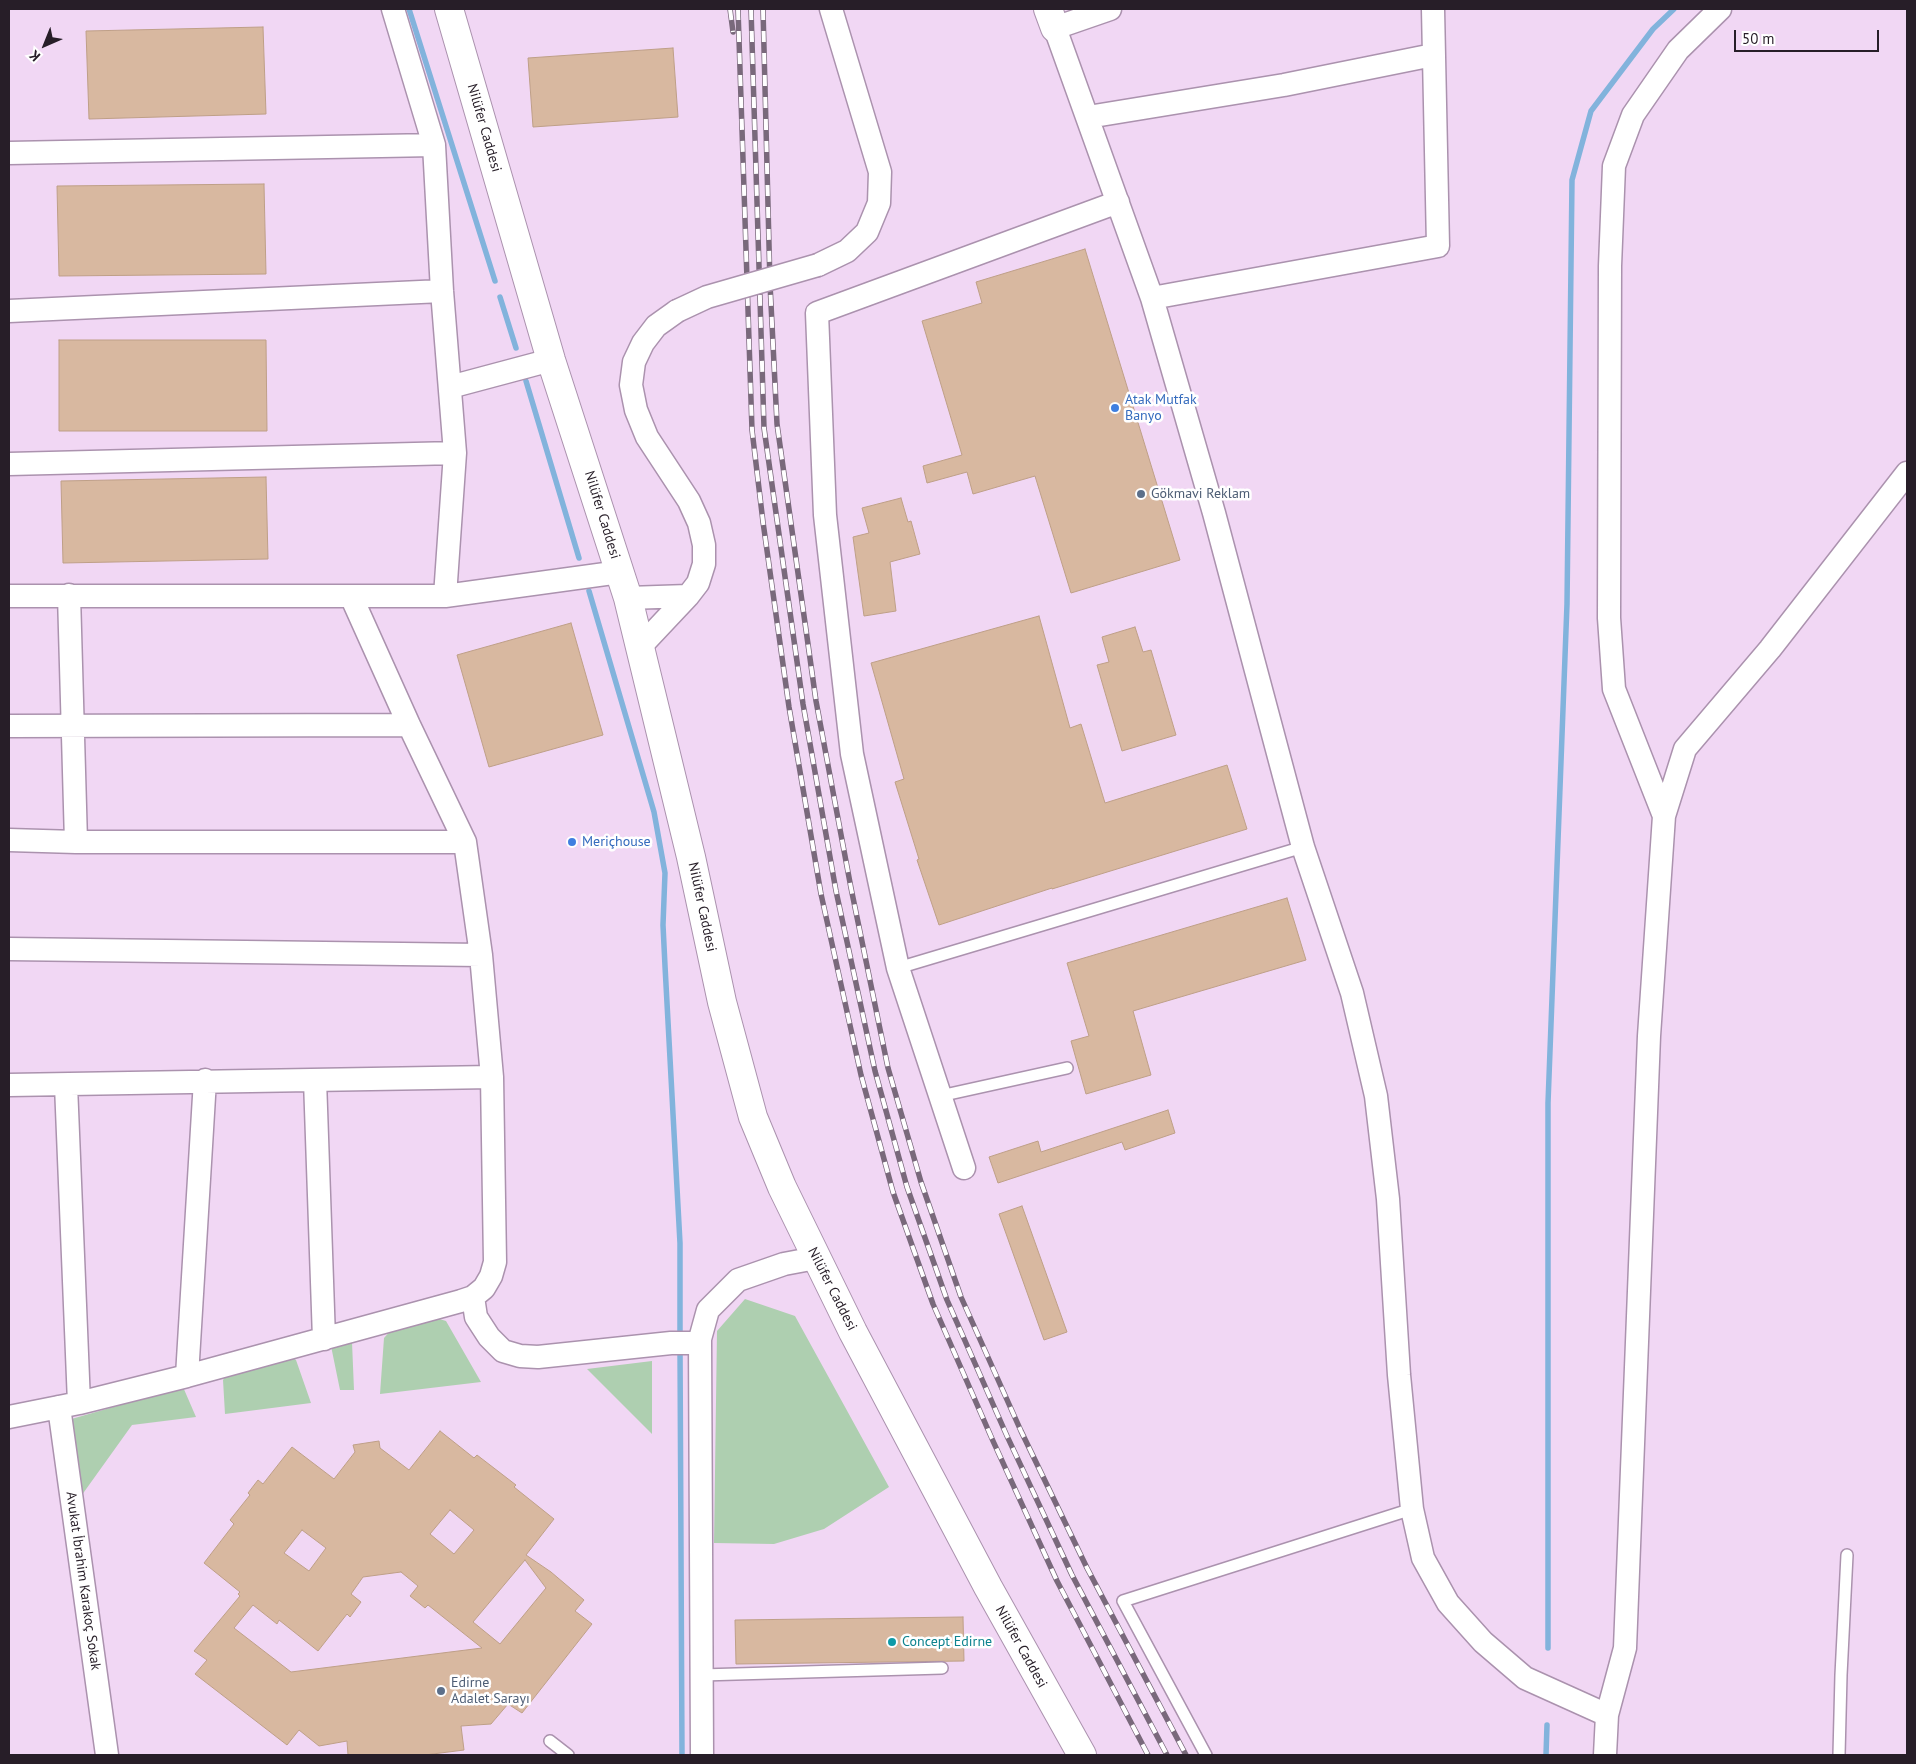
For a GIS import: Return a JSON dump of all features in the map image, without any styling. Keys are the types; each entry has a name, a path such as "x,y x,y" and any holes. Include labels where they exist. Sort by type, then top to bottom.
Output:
{"main road":[{"name":"Nilüfer Caddesi","path":"449,9 551,360 628,598 691,857 722,1002 753,1117 782,1187 853,1332 988,1587 1082,1755"}],"street":[{"path":"393,9 434,145 442,291 455,453 445,596"},
{"path":"640,647 688,596 698,583 704,564 704,545 699,523 689,501 647,437 636,410 630,385 634,362 643,343 656,326 677,311 707,297 818,265 847,251 867,232 880,203 880,172 831,9"},
{"path":"1110,9 1051,18 1152,298 1214,513 1303,847 1352,993 1376,1096 1388,1199 1399,1375 1412,1509 1423,1558 1448,1602 1483,1642 1525,1678 1608,1715"},
{"path":"1152,298 1438,246 1432,9"},
{"path":"1664,816 1614,689 1609,618 1610,266 1614,166 1633,115 1638,107 1678,50 1720,9"},
{"path":"1088,117 1284,85 1433,55"},
{"path":"9,153 434,145"},
{"path":"964,1168 898,968 852,754 825,515 816,313 1118,202"},
{"path":"9,311 442,291"},
{"path":"450,387 551,360"},
{"path":"9,464 455,453"},
{"path":"1605,1755 1608,1715 1625,1648 1649,1036 1664,816 1686,749 1770,649 1907,473"},
{"path":"9,596 445,596 620,572"},
{"path":"69,595 76,842"},
{"path":"9,1417 69,1405 187,1376 473,1297 484,1288 491,1276 495,1262 492,1077 481,955 464,842 351,596"},
{"path":"628,598 688,596"},
{"path":"9,726 409,725"},
{"path":"9,840 76,842 464,842"},
{"path":"9,949 481,955"},
{"path":"9,1085 204,1080 492,1077"},
{"path":"187,1376 204,1080"},
{"path":"315,1080 324,1339"},
{"name":"Avukat İbrahim Karakoç Sokak","path":"66,1085 69,1405 107,1755"},
{"path":"702,1755 700,1343 708,1310 738,1280 784,1264 816,1258"},
{"path":"473,1297 476,1317 489,1337 504,1351 520,1356 538,1357 671,1343 700,1343"}],"lane":[{"path":"898,968 1303,847"},
{"path":"940,1096 1067,1068"},
{"path":"1206,1755 1123,1601 1412,1509"},
{"path":"1839,1755 1840,1675 1848,1556"},
{"path":"702,1675 942,1668"},
{"path":"550,1741 568,1755"}],"green space":[{"path":"745,1299 795,1316 889,1487 824,1529 774,1544 714,1543 717,1331"},
{"path":"433,1317 446,1321 481,1382 380,1394 384,1338 393,1328"},
{"path":"352,1342 354,1390 340,1390 331,1346"},
{"path":"292,1357 296,1360 311,1403 225,1414 223,1380 227,1374"},
{"path":"652,1361 652,1434 587,1369"},
{"path":"183,1387 196,1417 132,1425 79,1499 68,1420"}],"building":[{"path":"263,27 266,114 89,119 86,31"},
{"path":"673,48 678,117 533,127 528,58"},
{"path":"264,184 266,274 59,276 57,186"},
{"path":"1085,249 1180,560 1071,593 1035,476 973,494 967,472 927,483 923,466 962,455 922,321 982,303 976,282"},
{"path":"59,340 266,340 267,431 59,431"},
{"path":"266,477 268,559 63,563 61,481"},
{"path":"901,498 908,522 911,521 920,554 890,562 896,611 864,616 853,537 869,533 862,508"},
{"path":"1039,616 1070,728 1081,724 1105,803 1227,765 1247,829 1052,888 939,925 917,860 919,859 895,782 904,779 871,663"},
{"path":"571,623 603,735 489,767 457,655"},
{"path":"1135,627 1143,652 1151,650 1176,735 1122,751 1097,665 1109,662 1102,637"},
{"path":"1287,898 1306,960 1133,1011 1151,1075 1086,1094 1071,1041 1089,1036 1067,963"},
{"path":"1168,1110 1175,1133 1125,1150 1122,1142 998,1183 989,1157 1038,1141 1041,1152"},
{"path":"1022,1206 1067,1332 1044,1340 999,1214"},
{"path":"440,1431 474,1458 477,1455 516,1485 514,1487 554,1519 526,1555 551,1572 584,1600 575,1611 592,1624 522,1713 508,1704 491,1724 461,1726 464,1750 425,1755 348,1755 347,1741 319,1746 299,1730 287,1745 195,1674 207,1660 194,1651 240,1596 238,1594 240,1592 204,1563 234,1524 230,1520 250,1495 248,1493 258,1480 263,1484 292,1447 334,1479 355,1452 353,1445 379,1441 380,1448 409,1470","holes":["450,1510 474,1530 454,1554 430,1534","302,1530 326,1548 309,1571 284,1553","525,1560 546,1588 500,1644 473,1622","401,1572 418,1586 410,1596 425,1608 428,1605 482,1648 291,1672 234,1628 253,1605 277,1624 279,1620 318,1651 347,1614 350,1617 361,1602 351,1594 363,1577"]},
{"name":"Concept Edirne","path":"963,1617 964,1661 736,1664 735,1620"}],"waterway":[{"path":"409,9 495,281"},
{"path":"1548,1648 1548,1103 1567,604 1572,180 1591,111 1653,29 1674,9"},
{"path":"500,297 516,348"},
{"path":"526,381 579,558"},
{"path":"589,591 654,812 665,873 663,925 680,1243 680,1338"},
{"path":"680,1347 682,1755"},
{"path":"1546,1755 1547,1725"}],"railway":[{"path":"730,9 733,32"},
{"path":"738,9 752,430 789,707 821,894 861,1075 893,1192 933,1304 1057,1581 1148,1755"},
{"path":"751,9 764,428 803,704 836,891 875,1071 907,1187 947,1300 1007,1436 1072,1575 1167,1755"},
{"path":"763,9 770,284 777,424 816,701 851,888 888,1068 921,1182 961,1297 1021,1431 1087,1568 1186,1755"}],"place":[{"name":"Atak Mutfak Banyo","path":"1115,408"},
{"name":"Gökmavi Reklam","path":"1141,494"},
{"name":"Meriçhouse","path":"572,842"},
{"name":"Concept Edirne","path":"892,1642"},
{"name":"Edirne Adalet Sarayı","path":"441,1691"}]}
